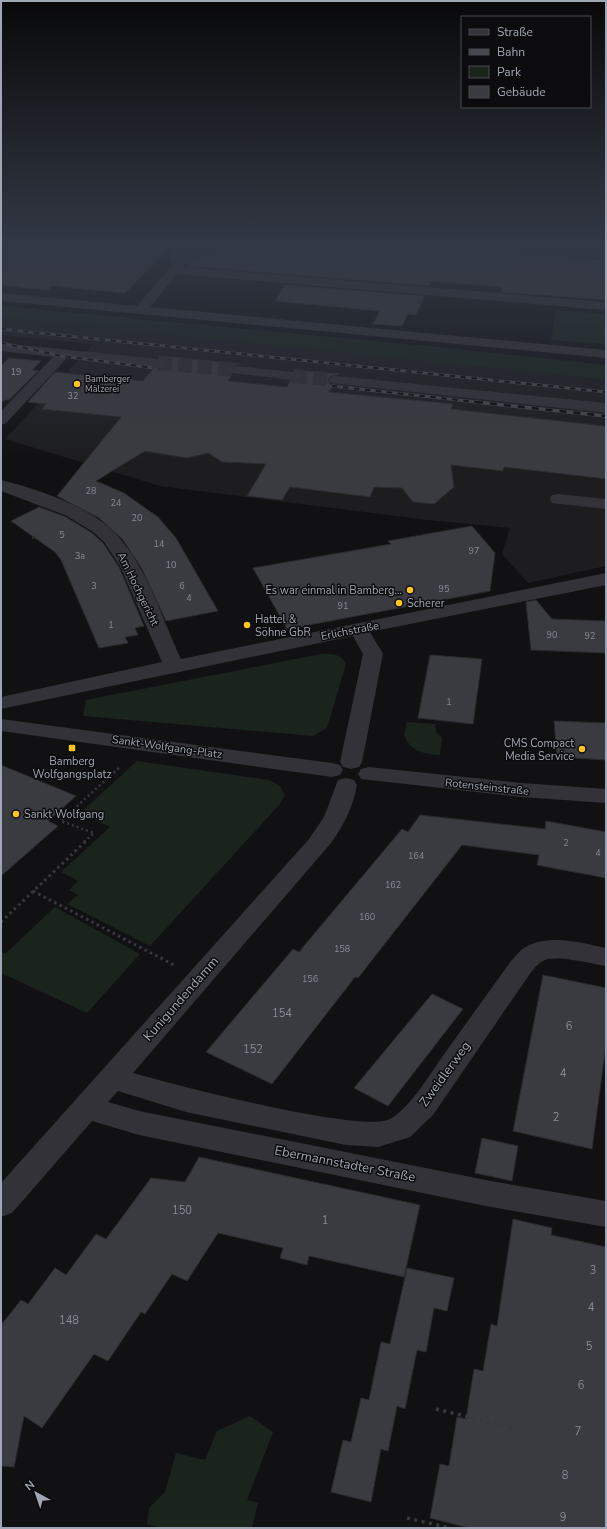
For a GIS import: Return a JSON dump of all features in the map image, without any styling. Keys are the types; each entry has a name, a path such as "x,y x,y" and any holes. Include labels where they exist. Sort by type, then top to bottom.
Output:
{"street":[{"path":"218,317 606,354"},
{"path":"1,347 158,363"},
{"path":"1,420 64,353"},
{"path":"236,370 293,376"},
{"path":"336,380 606,408"},
{"name":"Am Hochgericht","path":"1,484 67,509 92,524 110,538 122,554 131,570 174,666"},
{"path":"558,498 606,504"},
{"name":"Erlichstraße","path":"1,703 174,666 359,630 606,579"},
{"path":"343,772 373,654 359,630"},
{"name":"Sankt-Wolfgang-Platz","path":"1,725 343,772 361,783 369,774"},
{"name":"Kunigundendamm","path":"4,1194 112,1078 334,824 343,797 343,772"},
{"name":"Rotensteinstraße","path":"369,774 521,790 606,796"},
{"name":"Zweidlerweg","path":"112,1078 186,1100 346,1133 378,1135 400,1128 423,1107 520,968 534,954 552,950 572,951 606,957"},
{"name":"Ebermannstadter Straße","path":"86,1107 139,1123 491,1194 606,1214"}],"path":[{"path":"32,538 41,533"},
{"path":"1,922 94,833 61,821 124,763"},
{"path":"33,891 144,950"},
{"path":"436,1409 514,1428"},
{"path":"407,1518 450,1528"}],"shaded area":[{"path":"1,318 606,380 606,566 528,583 502,554 510,528 428,520 160,486 5,439 93,344 1,335"}],"green space":[{"path":"122,317 438,347 606,365 606,380 1,318"},
{"path":"555,317 606,317 606,344 551,340"},
{"path":"321,654 332,654 339,656 346,664 327,728 313,736 83,716 86,700"},
{"path":"407,722 435,724 436,732 442,738 440,755 418,751 410,745 404,735"},
{"path":"137,761 269,780 280,786 285,795 280,804 150,946 67,904 78,895 69,890 78,881 61,872 110,827 80,813"},
{"path":"55,907 140,954 87,1013 1,973 1,952 5,954"},
{"path":"250,1416 273,1432 247,1500 258,1503 252,1528 164,1528 147,1525 149,1508 165,1492 176,1453 205,1460 217,1431"}],"building":[{"path":"377,317 406,317 402,326 373,324"},
{"path":"163,356 240,364 230,366 228,371 232,375 228,381 287,387 290,381 298,380 301,377 297,370 339,374 331,376 328,379 330,384 333,385 329,392 453,404 451,409 606,426 606,479 504,467 503,471 451,465 454,487 434,504 413,502 402,488 374,487 370,497 290,487 282,500 247,496 266,464 222,462 208,453 187,458 145,451 96,481 124,493 158,517 176,538 218,611 166,621 141,567 123,540 99,518 57,496 121,417 42,409 46,404 28,402 55,372 143,381 154,368 164,367 166,362 162,358"},
{"path":"9,358 41,361 32,370 38,371 9,400 5,400 1,403 1,366"},
{"path":"39,507 66,517 92,533 103,543 119,567 144,626 135,628 138,635 125,637 128,643 99,648 61,560 55,552 11,521"},
{"path":"472,526 495,553 490,591 287,629 253,568 391,544 388,541"},
{"path":"536,600 552,619 606,621 606,653 531,650 526,602"},
{"path":"430,655 482,659 473,724 418,718"},
{"path":"554,721 606,723 606,760 557,757"},
{"name":"Sankt Wolfgang","path":"1,765 76,796 48,821 58,826 1,876"},
{"path":"420,815 545,829 546,821 606,832 606,878 537,865 539,855 462,845 358,978 355,977 272,1084 206,1052 293,949 299,952 402,829 408,832"},
{"path":"543,975 606,988 606,1044 592,1149 513,1131"},
{"path":"432,994 463,1009 388,1106 354,1088"},
{"path":"482,1138 518,1146 512,1181 475,1173"},
{"path":"199,1157 420,1205 404,1277 309,1256 307,1265 280,1258 283,1248 218,1233 187,1281 172,1274 145,1314 141,1312 108,1361 94,1354 42,1428 24,1416 14,1467 1,1466 1,1325 21,1300 28,1304 55,1268 66,1275 96,1234 106,1239 151,1178 185,1182"},
{"path":"513,1219 552,1228 551,1235 606,1247 606,1528 469,1528 430,1518 440,1464 449,1466 457,1417 466,1419 474,1369 483,1371 491,1324 497,1326"},
{"path":"407,1268 454,1278 447,1311 434,1308 426,1352 417,1350 405,1409 397,1406 388,1451 381,1449 371,1502 331,1492 343,1440 351,1442 361,1398 369,1400 381,1342 390,1344"}],"tunnel":[{"path":"158,363 236,370"},
{"path":"293,376 336,380"}],"railway":[{"path":"1,329 606,392"},
{"path":"1,343 62,356 154,368"},
{"path":"332,386 476,402"},
{"path":"476,402 606,416"},
{"path":"476,402 485,403"}],"place":[{"name":"Bamberger Mälzerei","path":"77,384"},
{"name":"Es war einmal in Bamberg...","path":"410,590"},
{"name":"Scherer","path":"399,603"},
{"name":"Hattel & Söhne GbR","path":"247,625"},
{"name":"Bamberg Wolfgangsplatz","path":"72,748"},
{"name":"CMS Compact Media Service","path":"582,749"},
{"name":"Sankt Wolfgang","path":"16,814"}]}
